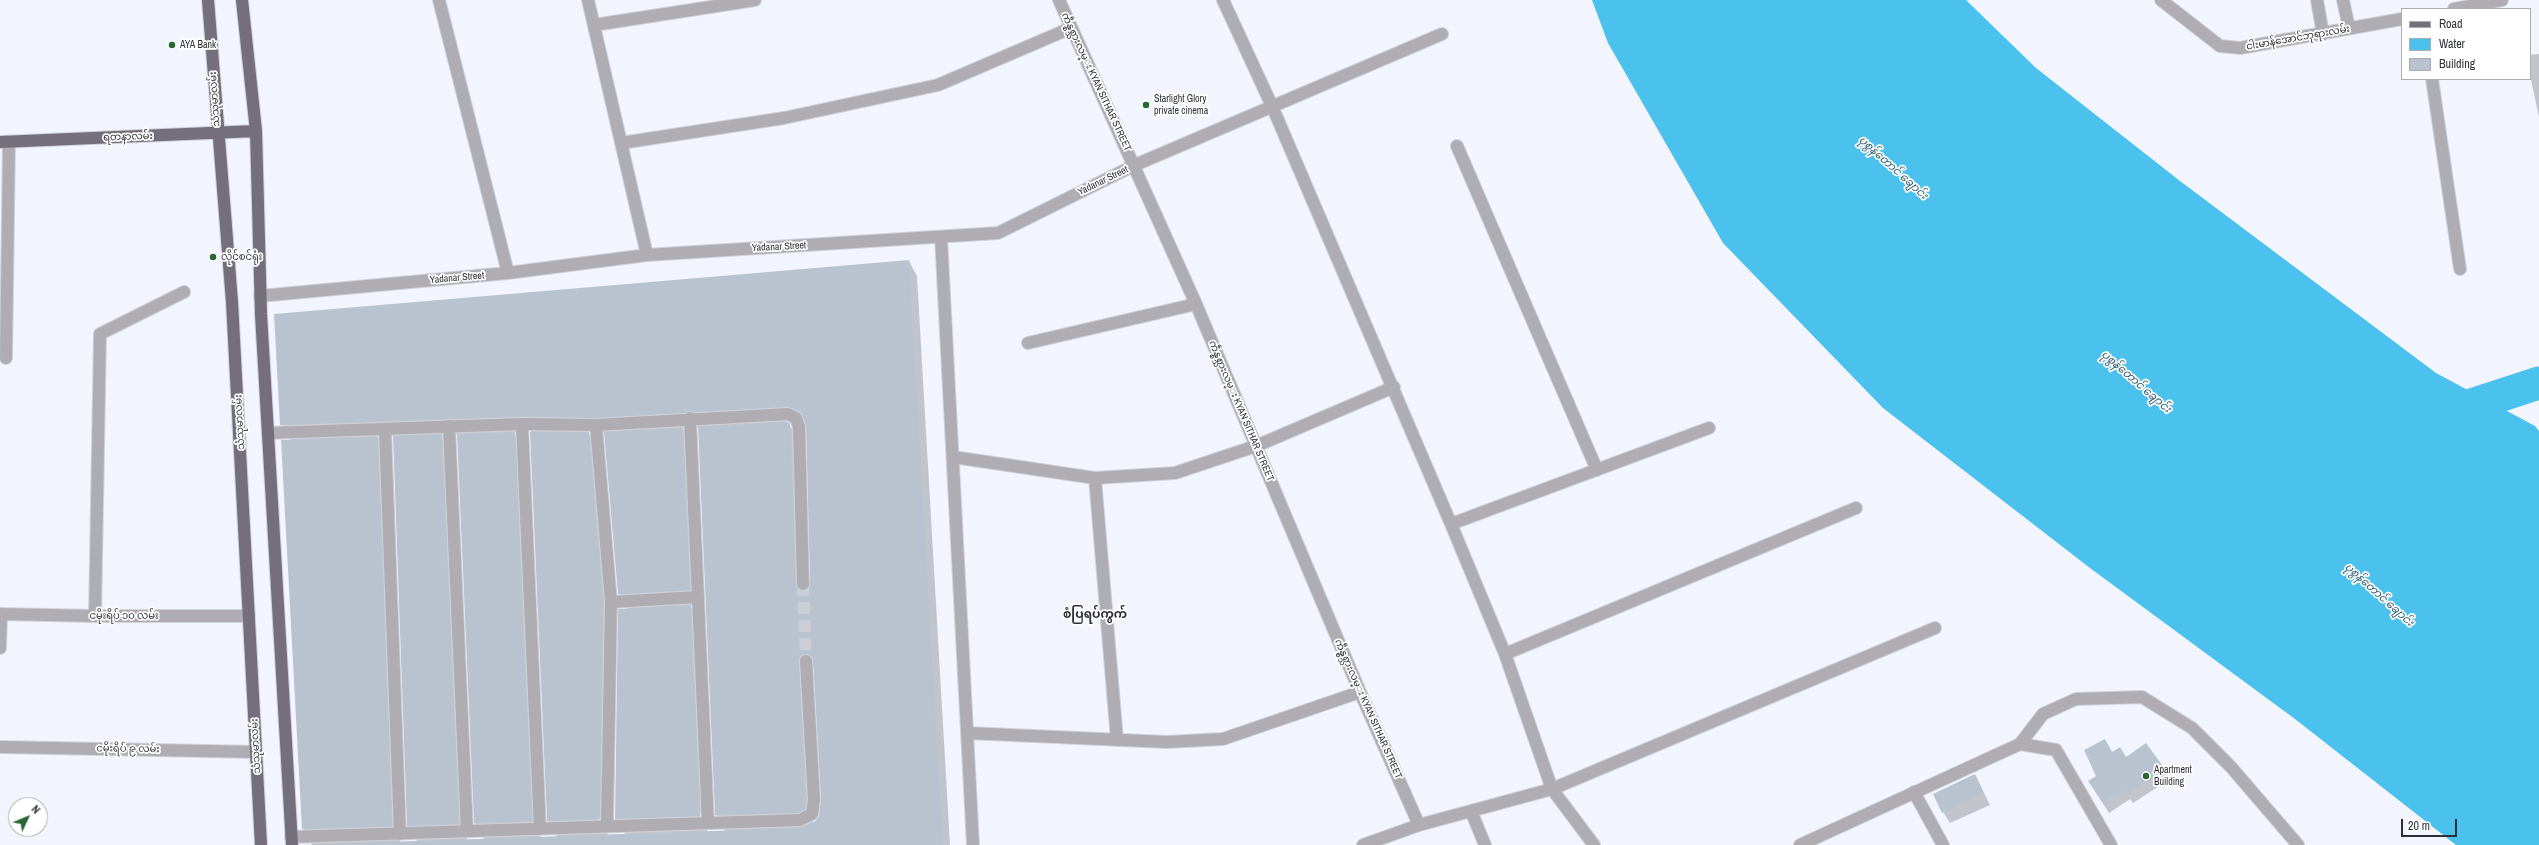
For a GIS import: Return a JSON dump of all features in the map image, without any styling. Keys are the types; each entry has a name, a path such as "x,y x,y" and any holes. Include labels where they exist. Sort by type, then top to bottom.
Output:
{"main road":[{"name":"သံသုမာလမ်း","path":"208,0 232,302 261,845"},
{"path":"242,0 256,131 260,296 292,841"},
{"name":"ရတနာလမ်း","path":"4,142 256,131"}],"street":[{"path":"439,0 508,273"},
{"path":"588,0 647,255"},
{"path":"594,26 755,0"},
{"name":"ကဵန္စစ္သားလမ္း KYAN SITHAR STREET","path":"1059,0 1135,165 1196,304 1360,692 1419,825"},
{"path":"1224,0 1272,106 1394,387 1451,524 1505,654 1552,789 1594,845"},
{"name":"ငါးမာန်အောင်ဘုရားလမ်း","path":"2161,0 2220,46 2240,48 2401,19"},
{"path":"2317,0 2323,34"},
{"path":"2343,0 2349,28"},
{"path":"2458,8 2483,1 2502,0"},
{"path":"621,144 784,118 938,85 1071,28"},
{"name":"Yadanar Street","path":"260,296 508,273 647,255 998,233 1135,165 1442,34"},
{"path":"2432,80 2460,268"},
{"path":"4,142 6,358"},
{"path":"1457,146 1597,470"},
{"path":"941,237 973,845"},
{"path":"95,616 100,334 184,292"},
{"path":"1028,343 1196,304"},
{"path":"952,457 1095,478 1175,472 1256,446 1394,387"},
{"path":"268,433 522,424 596,425 690,418 788,414 796,418 799,427 804,584"},
{"path":"690,418 708,823"},
{"path":"522,424 540,829"},
{"path":"596,425 611,602 607,826"},
{"path":"449,426 467,831"},
{"path":"1451,524 1709,428"},
{"path":"385,429 400,834"},
{"path":"1095,478 1117,740"},
{"path":"1505,654 1856,508"},
{"path":"611,602 698,597"},
{"path":"0,614 0,648"},
{"name":"ငမိုးရိပ် ၁၀ လမ်း","path":"0,614 95,616 249,616"},
{"path":"1363,845 1419,825 1552,789 1935,628"},
{"path":"292,841 467,831 800,820 812,814 814,800 806,661"},
{"path":"967,733 1167,742 1223,739 1360,692"},
{"path":"1800,845 2020,744 2043,714 2076,699 2142,697 2192,728 2232,768 2298,845"},
{"path":"2020,744 2056,750 2111,845"},
{"name":"ငမိုးရိပ် ၉ လမ်း","path":"0,747 256,752"},
{"path":"1914,792 1943,845"},
{"path":"1471,810 1485,845"}],"water":[{"name":"ပုစွန်တောင် ချောင်း","path":"1592,0 1966,0 2036,68 2180,181 2436,373 2535,426 2539,431 2539,845 2456,845 2295,719 2090,568 1883,408 1723,243 1608,43"}],"building":[{"path":"909,260 943,845 303,845 800,828 816,821 819,815 821,800 813,661 812,657 806,654 802,655 799,661 805,809 798,813 715,815 698,427 790,423 796,584 797,588 803,591 807,590 810,584 806,427 801,413 788,407 596,418 522,416 280,425 274,314"},
{"path":"683,428 690,590 618,594 604,432"},
{"path":"515,432 532,821 474,823 457,434"},
{"path":"530,432 589,432 603,602 600,819 547,821"},
{"path":"442,434 459,824 407,826 393,436"},
{"path":"378,437 392,826 302,829 281,440"},
{"path":"691,605 700,816 615,819 618,609"},
{"path":"2105,739 2112,752 2120,747 2126,757 2146,743 2165,769 2127,794 2124,790 2103,803 2088,781 2096,776 2084,750"},
{"path":"1975,774 1984,793 1942,813 1933,794"}],"waterway":[{"path":"2444,414 2539,383"}],"tunnel":[{"path":"803,584 806,661"}],"place":[{"name":"AYA Bank","path":"172,45"},
{"name":"Starlight Glory private cinema","path":"1146,105"},
{"name":"လိုင်စင်ရုံး","path":"213,257"},
{"name":"Apartment Building","path":"2146,776"}],"district":[{"name":"စံပြရပ်ကွက်","path":"1095,615"}]}
